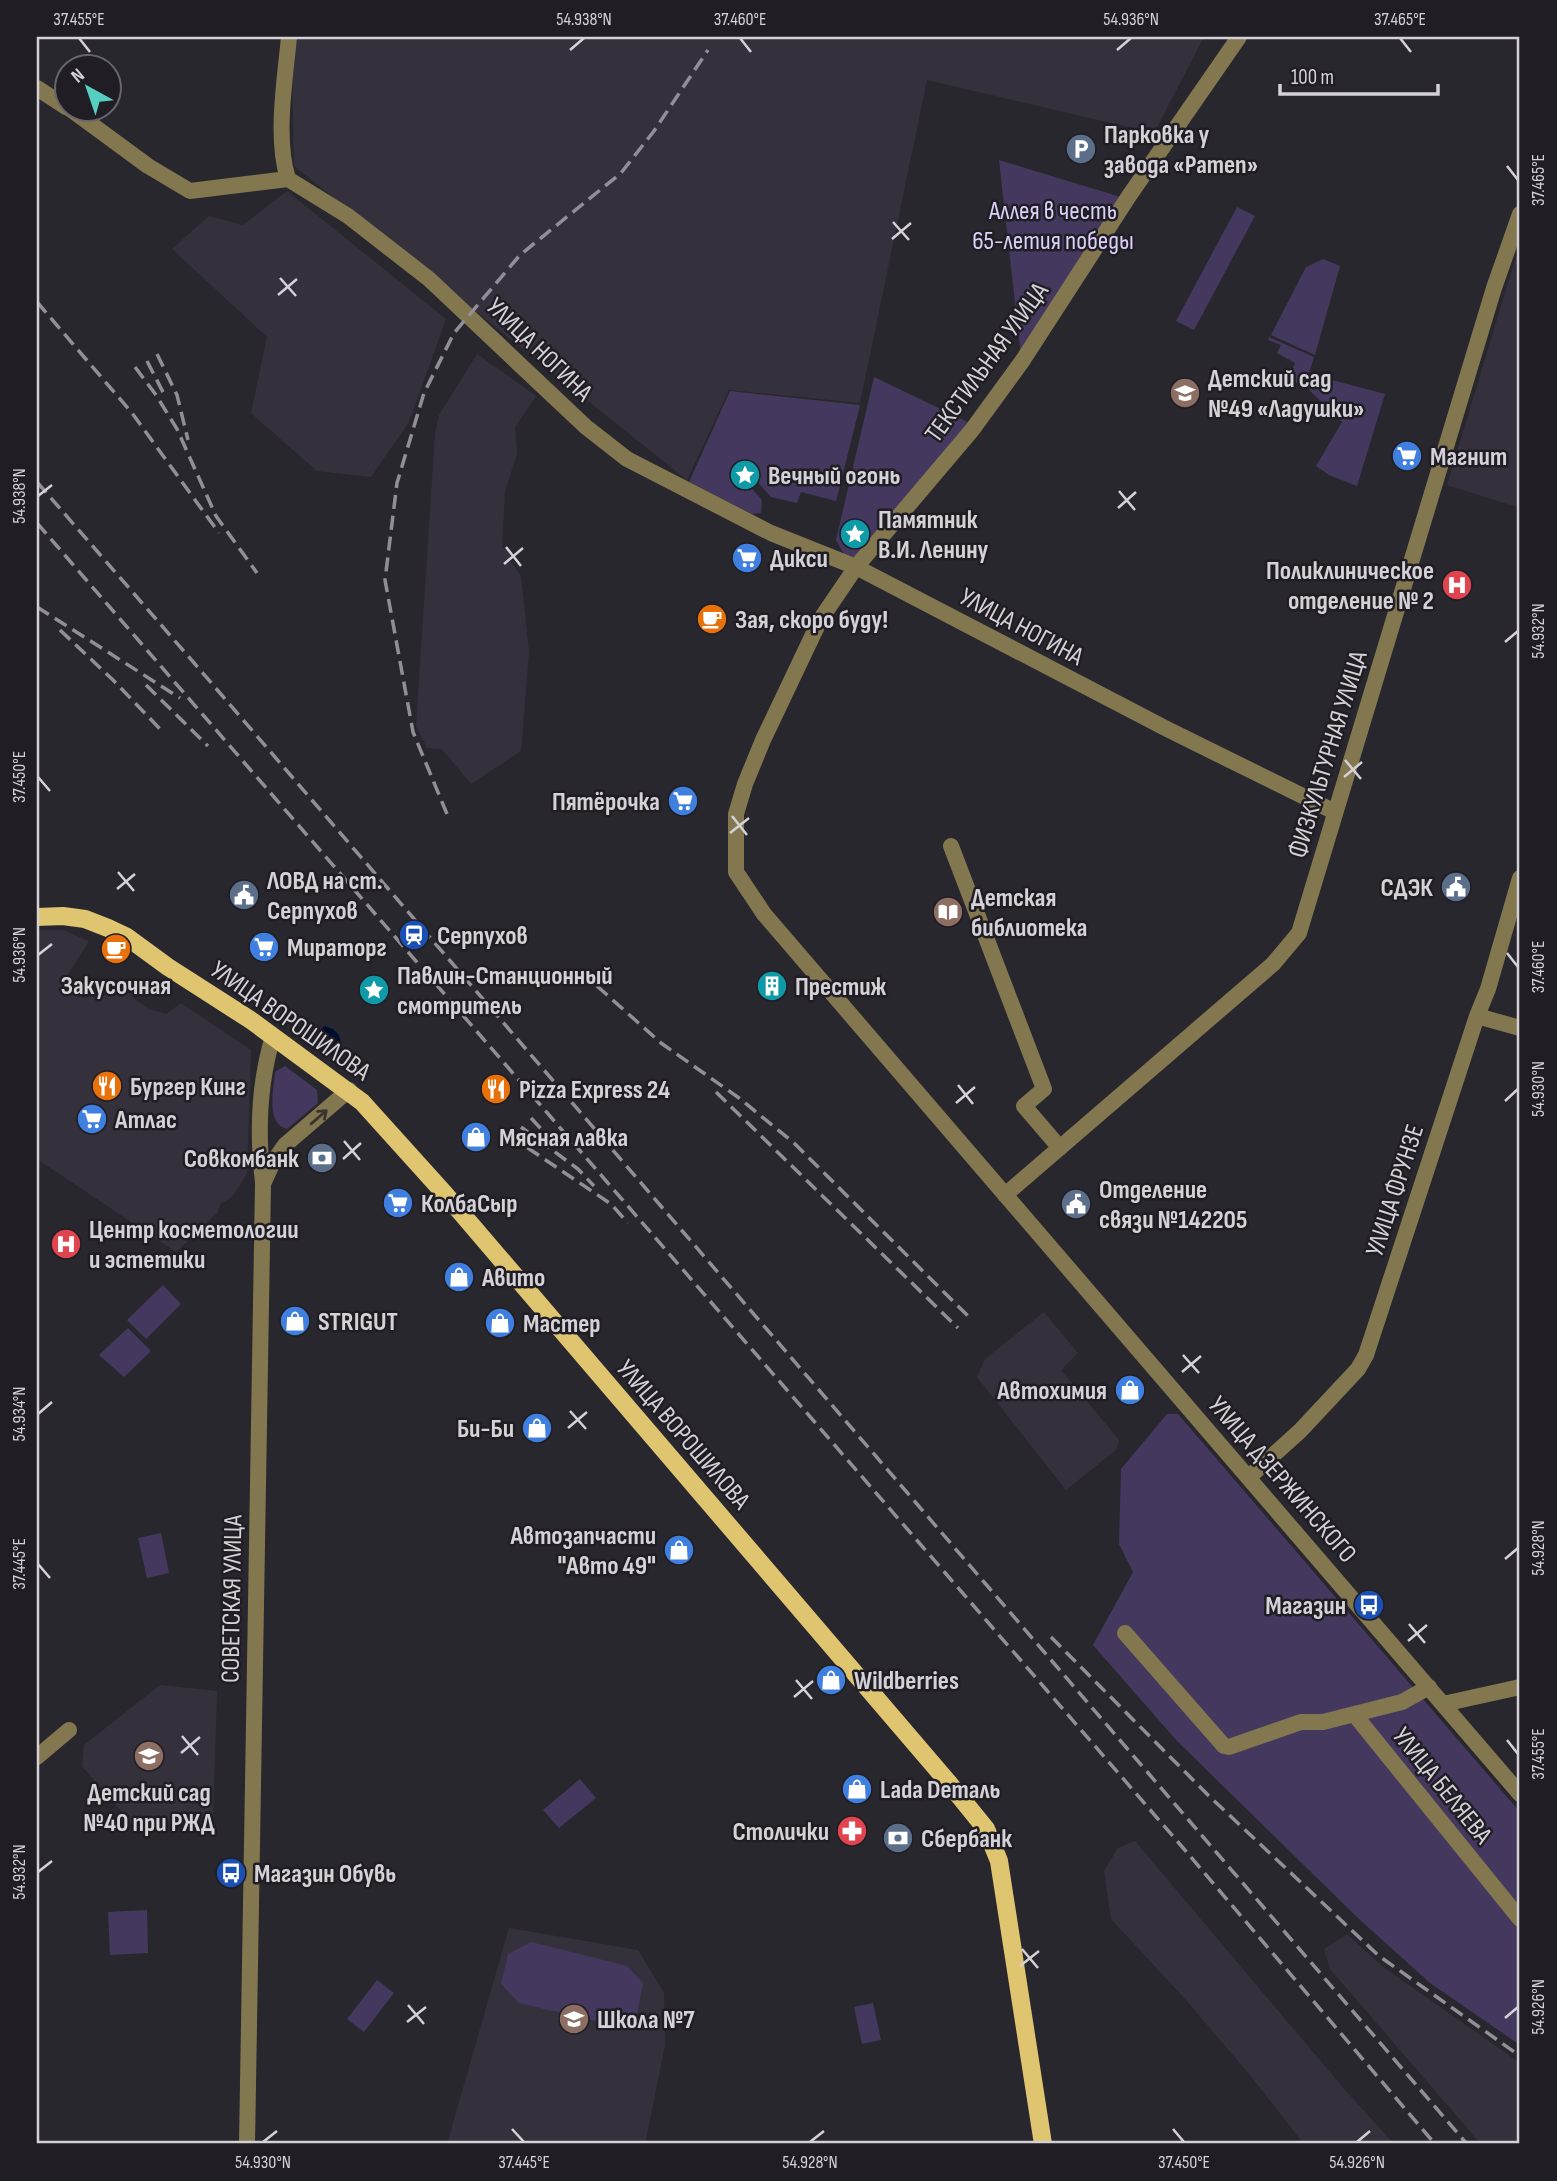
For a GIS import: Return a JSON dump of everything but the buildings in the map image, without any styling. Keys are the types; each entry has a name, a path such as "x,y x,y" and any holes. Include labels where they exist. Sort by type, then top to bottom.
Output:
{"main road":[{"name":"УЛИЦА ВОРОШИЛОВА","path":"37,917 63,915 85,919 127,937 349,1090 444,1194 986,1829 994,1845 1001,1874 1043,2144"}],"street":[{"path":"87,122 148,166 190,191 288,180 282,151 284,82 289,37"},
{"name":"ТЕКСТИЛЬНАЯ УЛИЦА","path":"856,567 972,430 1024,360 1129,196 1239,37"},
{"path":"37,88 52,98"},
{"name":"УЛИЦА НОГИНА","path":"288,180 348,216 429,279 586,427 627,458 771,533 856,567 1167,730 1335,813"},
{"name":"ФИЗКУЛЬТУРНАЯ УЛИЦА","path":"1005,1195 1273,964 1299,933 1494,288 1520,214"},
{"name":"УЛИЦА ДЗЕРЖИНСКОГО","path":"856,567 820,620 745,784 736,814 736,872 764,914 1520,1794"},
{"path":"951,846 1044,1089 1024,1106 1060,1148"},
{"name":"УЛИЦА ФРУНЗЕ","path":"1249,1477 1300,1431 1358,1369 1366,1355 1488,989 1520,878"},
{"path":"1477,1016 1520,1028"},
{"path":"263,1184 260,1108 263,1078 273,1036"},
{"name":"СОВЕТСКАЯ УЛИЦА","path":"247,2144 263,1184 279,1153 349,1090"},
{"path":"260,1108 270,1132 286,1139 298,1135"},
{"path":"1125,1633 1224,1746 1229,1747 1301,1722 1323,1722 1402,1702 1429,1687"},
{"path":"1443,1704 1520,1687"},
{"name":"УЛИЦА БЕЛЯЕВА","path":"1354,1714 1520,1919"},
{"path":"37,1757 69,1730"}],"shaded area":[{"path":"297,37 1204,37 1154,133 927,80 860,403 729,390 687,480 294,166 292,69"},
{"path":"287,191 446,319 409,422 371,477 317,471 251,413 267,337 172,249 209,216 243,225"},
{"path":"1520,243 1520,508 1447,485"},
{"path":"477,354 536,396 515,427 517,454 505,491 502,548 511,549 510,561 521,576 529,652 521,751 471,784 442,749 427,748 416,726 435,434 439,415"},
{"path":"37,930 63,930 89,941 61,985 83,998 133,991 132,997 149,1009 166,1014 181,1003 251,1050 247,1174 232,1197 220,1204 218,1212 176,1252 37,1159"},
{"path":"1044,1312 1078,1353 1061,1370 1119,1440 1117,1449 1066,1490 977,1377 985,1359"},
{"name":"Детский сад №40 при РЖД","path":"160,1685 217,1691 213,1816 133,1825 82,1766 84,1745"},
{"path":"1135,1841 1345,2090 1394,2144 1304,2144 1186,2000 1111,1919 1104,1871 1118,1848"},
{"name":"Школа №7","path":"509,1928 638,1950 664,1993 665,2045 645,2144 447,2144"},
{"path":"1347,1934 1383,1967 1520,2063 1520,2144 1481,2144 1330,1969 1324,1949"}],"green space":[{"name":"Аллея в честь 65-летия победы","path":"999,160 1124,198 1021,356"},
{"path":"1237,207 1255,216 1194,330 1176,321"},
{"path":"1323,259 1340,266 1315,355 1271,335 1306,267"},
{"path":"1269,337 1314,357 1305,387 1288,378 1295,363 1277,353 1281,345 1268,340"},
{"path":"1313,375 1385,394 1357,486 1329,475 1316,466 1342,422 1309,390"},
{"path":"874,377 974,425 852,569 836,540"},
{"path":"730,391 860,405 836,501 801,492 797,503 771,497 751,475 745,481 762,500 761,513 752,514 689,482"},
{"path":"285,1066 317,1090 318,1103 287,1129 280,1126 276,1120 272,1105 275,1072"},
{"path":"163,1285 181,1304 146,1339 127,1320"},
{"path":"128,1328 151,1351 124,1377 99,1355"},
{"path":"1167,1414 1178,1414 1520,1812 1520,2045 1430,1983 1359,1919 1177,1741 1093,1645 1133,1572 1119,1544 1121,1469"},
{"path":"161,1533 169,1573 147,1578 138,1538"},
{"path":"580,1779 596,1798 559,1828 543,1810"},
{"path":"147,1910 148,1953 110,1955 108,1912"},
{"path":"531,1942 627,1966 643,1983 637,2013 613,2025 519,2003 501,1984 508,1954"},
{"path":"377,1980 394,1993 364,2032 347,2019"},
{"path":"873,2003 881,2040 862,2044 854,2007"}],"water":[{"path":"324,1026 338,1034 341,1044 338,1050 327,1047 321,1039 319,1032"}],"railway":[{"path":"447,814 413,732 385,580 397,483 424,393 454,333 520,255 621,173 654,131 708,50"},
{"path":"37,302 132,413 219,533"},
{"path":"157,354 177,395 188,440"},
{"path":"147,361 165,396"},
{"path":"135,367 177,429 216,516 257,573"},
{"path":"37,482 1467,2144"},
{"path":"37,523 1184,1849 1435,2144"},
{"path":"37,607 180,698"},
{"path":"60,630 162,731"},
{"path":"146,685 208,746"},
{"path":"597,986 661,1043 739,1098 794,1143 971,1319"},
{"path":"716,1092 958,1328"},
{"path":"531,1118 554,1143"},
{"path":"521,1127 578,1169 594,1186"},
{"path":"510,1136 611,1204 628,1223"},
{"path":"1051,1637 1208,1795 1379,1956 1520,2056"}],"place":[{"name":"Парковка у завода «Ратеп»","path":"1081,149"},
{"name":"Детский сад №49 «Ладушки»","path":"1185,393"},
{"name":"Магнит","path":"1407,456"},
{"name":"Вечный огонь","path":"745,475"},
{"name":"Памятник В.И. Ленину","path":"855,534"},
{"name":"Дикси","path":"747,558"},
{"name":"Поликлиническое отделение № 2","path":"1457,585"},
{"name":"Зая, скоро буду!","path":"712,619"},
{"name":"Пятёрочка","path":"683,801"},
{"name":"СДЭК","path":"1456,887"},
{"name":"ЛОВД на ст. Серпухов","path":"244,895"},
{"name":"Детская библиотека","path":"948,912"},
{"name":"Серпухов","path":"414,935"},
{"name":"Мираторг","path":"264,947"},
{"name":"Закусочная","path":"116,949"},
{"name":"Престиж","path":"772,986"},
{"name":"Павлин-Станционный смотритель","path":"374,990"},
{"name":"Бургер Кинг","path":"107,1086"},
{"name":"Pizza Express 24","path":"496,1089"},
{"name":"Атлас","path":"92,1119"},
{"name":"Мясная лавка","path":"476,1137"},
{"name":"Совкомбанк","path":"322,1158"},
{"name":"КолбаСыр","path":"398,1203"},
{"name":"Отделение связи №142205","path":"1076,1204"},
{"name":"Центр косметологии и эстетики","path":"66,1244"},
{"name":"Авито","path":"459,1277"},
{"name":"STRIGUT","path":"295,1321"},
{"name":"Мастер","path":"500,1323"},
{"name":"Автохимия","path":"1130,1390"},
{"name":"Би-Би","path":"537,1428"},
{"name":"Автозапчасти \"Авто 49\"","path":"679,1550"},
{"name":"Магазин","path":"1369,1605"},
{"name":"Wildberries","path":"831,1680"},
{"name":"Детский сад №40 при РЖД","path":"149,1756"},
{"name":"Lada Dеталь","path":"857,1789"},
{"name":"Столички","path":"852,1831"},
{"name":"Сбербанк","path":"898,1838"},
{"name":"Магазин Обувь","path":"231,1873"},
{"name":"Школа №7","path":"574,2019"}]}
